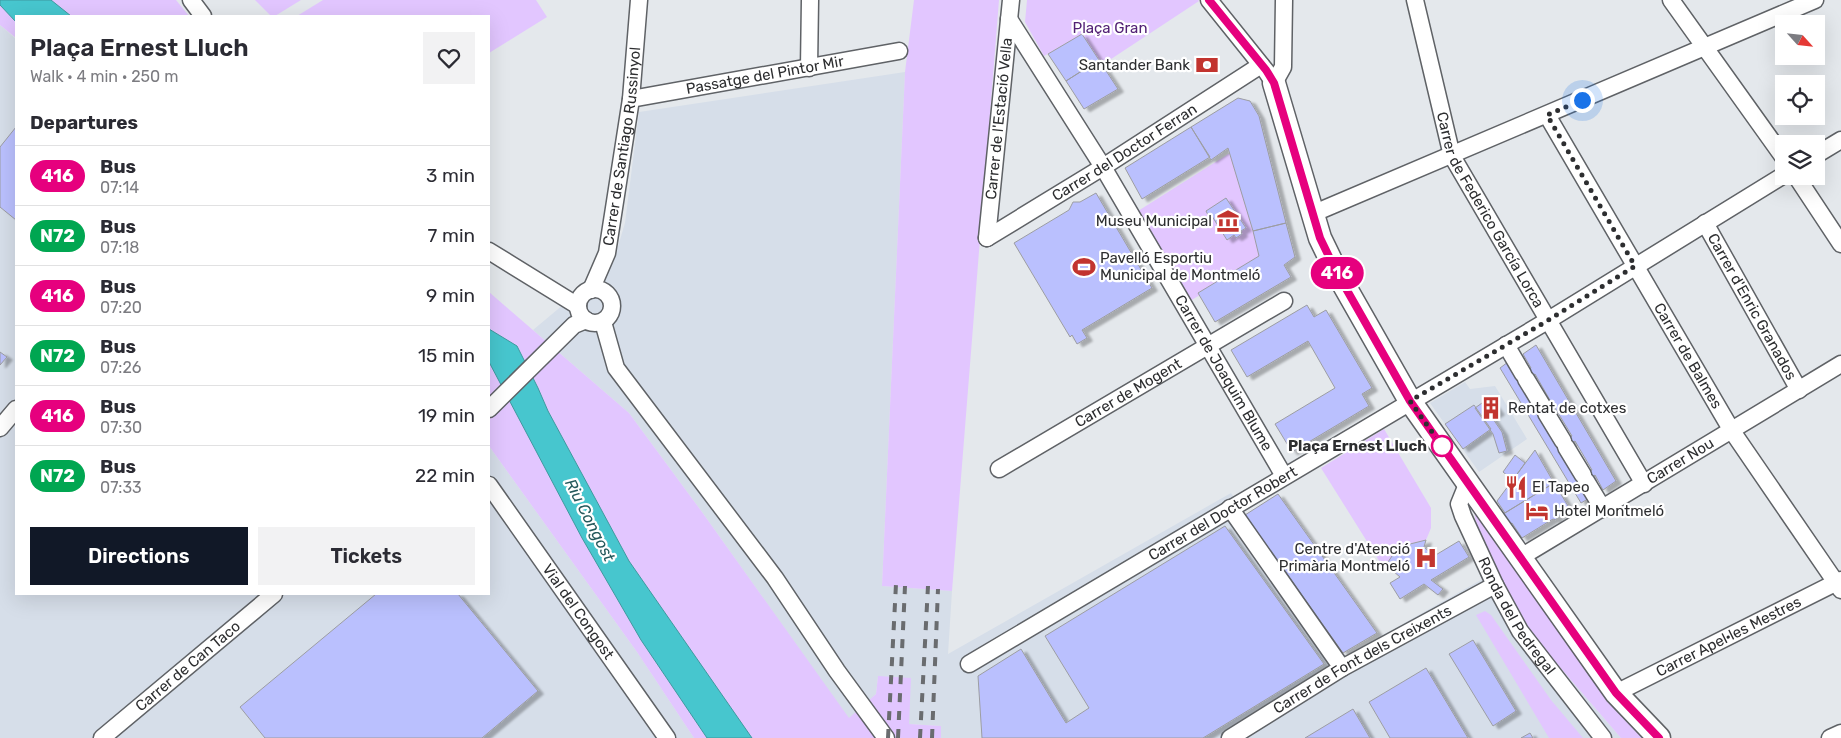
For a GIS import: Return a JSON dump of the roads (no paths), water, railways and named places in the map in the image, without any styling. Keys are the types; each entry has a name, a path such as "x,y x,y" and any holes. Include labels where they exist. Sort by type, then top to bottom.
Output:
{"street":[{"path":"191,0 202,15"},
{"name":"Carrer de Santiago Russinyol","path":"591,290 607,253 632,98 639,0"},
{"path":"808,68 810,0"},
{"name":"Carrer de l'Estació Vella","path":"987,238 1011,0"},
{"path":"1209,0 1274,83 1320,238 1336,271 1410,401 1616,693 1659,738"},
{"path":"1274,83 1283,67 1284,0"},
{"name":"Carrer de Federico García Lorca","path":"1415,0 1452,156 1644,484"},
{"path":"1672,0 1775,145"},
{"path":"1312,214 1815,0"},
{"name":"Carrer de Joaquim Blume","path":"1009,19 1102,167 1284,476"},
{"name":"Passatge del Pintor Mir","path":"632,98 899,51"},
{"name":"Carrer del Doctor Ferran","path":"987,238 1102,167 1261,64"},
{"name":"Carrer de Balmes","path":"1547,115 1732,431 1839,584"},
{"path":"1825,150 1841,140"},
{"name":"Carrer del Doctor Robert","path":"969,664 1547,321 1775,180"},
{"path":"1802,185 1841,244"},
{"name":"Carrer d'Enric Granados","path":"1705,223 1799,390"},
{"path":"490,252 582,313 597,324 603,322 611,312 612,301 604,292 597,289 591,290 581,297 582,313 574,325 490,408"},
{"name":"Carrer de Mogent","path":"999,468 1284,301"},
{"path":"603,322 616,368 775,578 837,671 886,738"},
{"path":"1506,345 1603,509"},
{"name":"Carrer Nou","path":"1521,557 1841,364"},
{"path":"0,428 15,410"},
{"name":"Ronda del Pedregal","path":"1468,482 1459,504 1495,585 1520,631 1603,738"},
{"name":"Vial del Congost","path":"490,487 667,738"},
{"path":"1230,508 1342,668"},
{"name":"Carrer Apel·les Mestres","path":"1616,693 1839,584"},
{"name":"Carrer de Font dels Creixents","path":"1230,738 1342,668 1495,585"},
{"name":"Carrer de Can Taco","path":"102,738 273,595"},
{"path":"1830,738 1841,733"}],"water":[{"path":"0,0 51,0 70,15 15,15 15,21 0,5"},
{"name":"Riu Congost","path":"490,330 517,346 548,411 629,561 752,738 707,738 641,640 582,538 490,364"}],"railway":[{"path":"888,738 896,584"},
{"path":"898,738 905,586"},
{"path":"920,738 928,586"},
{"path":"932,738 938,589"}],"place":[{"name":"Santander Bank","path":"1207,65"},
{"name":"Museu Municipal","path":"1228,221"},
{"name":"Pavelló Esportiu Municipal de Montmeló","path":"1084,267"},
{"name":"Rentat de cotxes","path":"1491,408"},
{"name":"Plaça Ernest Lluch","path":"1442,446"},
{"name":"El Tapeo","path":"1516,487"},
{"name":"Hotel Montmeló","path":"1537,511"},
{"name":"Centre d'Atenció Primària Montmeló","path":"1426,558"}],"park label":[{"name":"Plaça Gran","path":"1110,28"}]}
